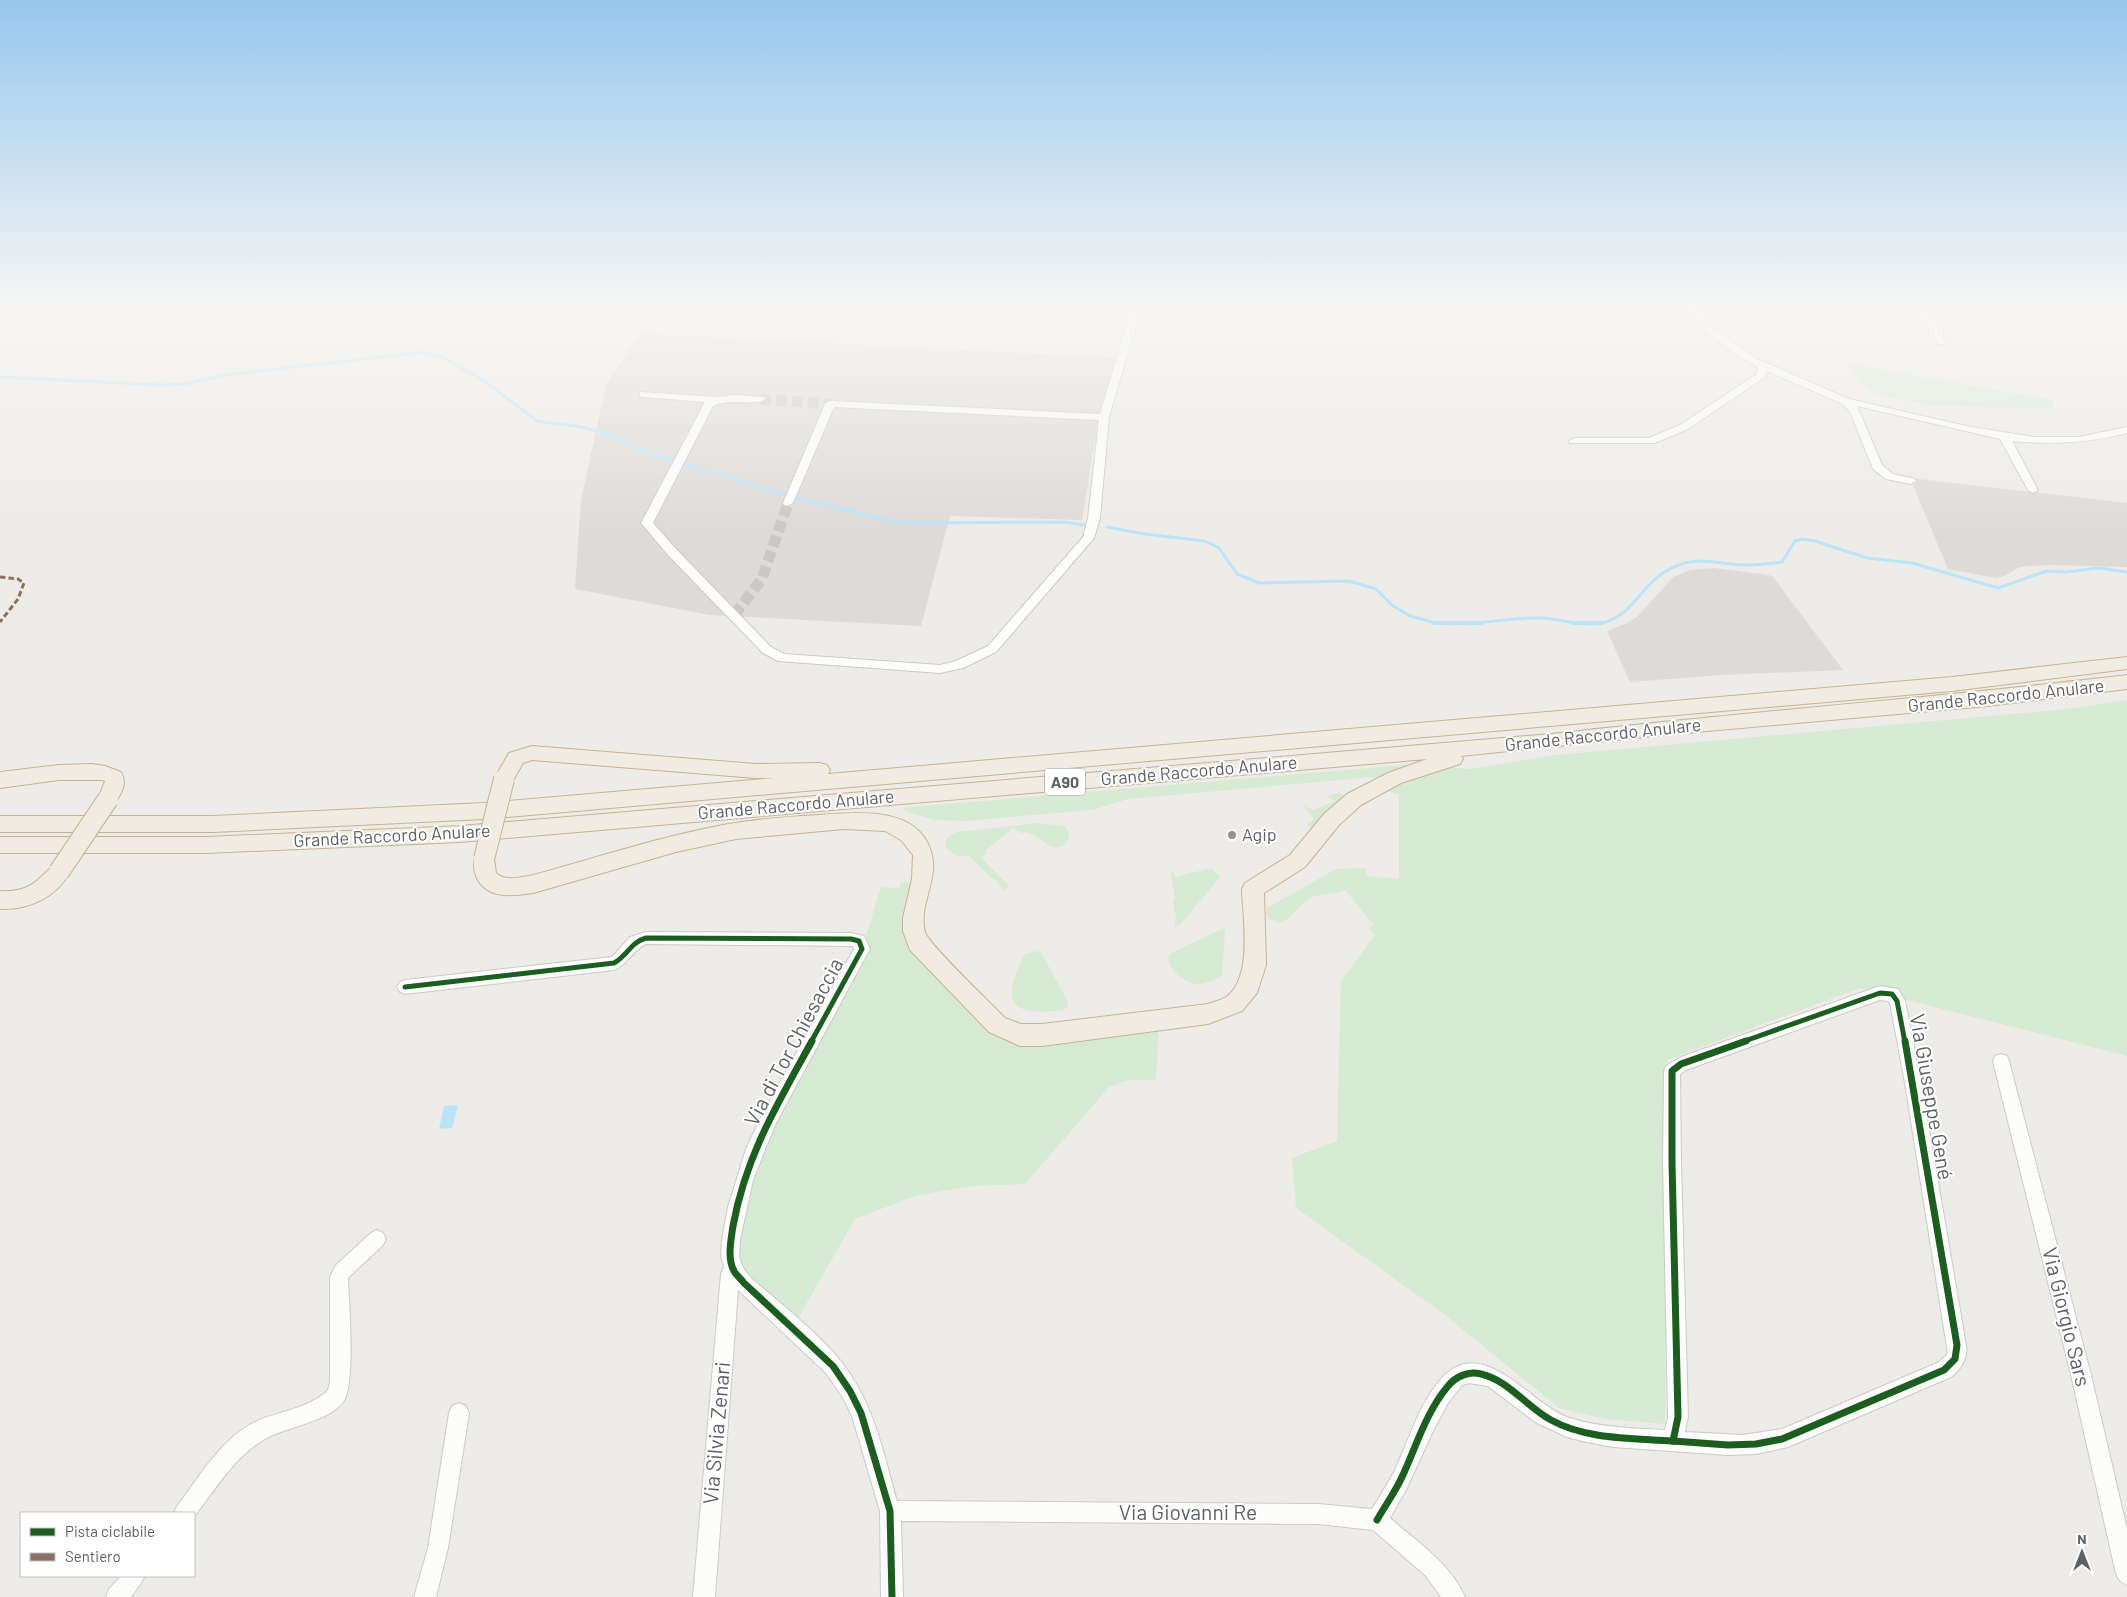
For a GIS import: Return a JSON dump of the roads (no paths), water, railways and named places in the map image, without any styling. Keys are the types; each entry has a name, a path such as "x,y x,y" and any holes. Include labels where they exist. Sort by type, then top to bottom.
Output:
{"highway":[{"name":"Grande Raccordo Anulare","path":"0,824 213,824 391,817 484,811 1952,684 2127,662"},
{"name":"Grande Raccordo Anulare","path":"0,845 206,845 460,834 1551,741 1674,727 1987,699 2127,682"},
{"path":"967,769 756,771 532,753 516,758 504,779 484,859 485,874 491,884 504,887 533,884 724,833 796,824 852,820 892,826 913,838 923,854 920,890 912,923 918,943 997,1025 1020,1035 1042,1035 1200,1015 1228,1007 1245,993 1253,972 1255,940 1252,889 1282,873 1303,856 1341,809 1389,780 1428,765 1465,756 1551,741"},
{"path":"0,780 100,772 111,775 115,780 114,788 108,799 59,872 48,885 32,896 16,900 0,900"}],"street":[{"path":"717,400 709,404 648,523 672,552 768,650 782,658 940,669 974,659 992,649 1088,538 1094,518 1104,417 1114,383"},
{"path":"1574,441 1650,441 1684,427 1751,383"},
{"path":"1802,383 1847,402 2005,438 2081,441 2127,430"},
{"path":"644,394 717,400 735,398 760,399"},
{"path":"1847,402 1852,406 1877,467 1890,477 1911,481"},
{"path":"788,503 830,404 1104,417"},
{"path":"2005,438 2033,490"},
{"name":"Via di Tor Chiesaccia","path":"405,987 614,963 621,960 635,941 646,938 851,939 858,941 862,949 769,1119 748,1166 737,1207 731,1240 730,1256 734,1270"},
{"name":"Via Giuseppe Gené","path":"1377,1520 1401,1480 1443,1391 1457,1378 1465,1375 1480,1374 1495,1379 1545,1417 1563,1425 1605,1435 1673,1441 1737,1445 1767,1442 1788,1437 1944,1370 1956,1360 1957,1344 1915,1092 1897,1001 1892,994 1880,993 1681,1064 1672,1071 1672,1162 1678,1418 1673,1441"},
{"name":"Via Giorgio Sars","path":"2001,1061 2081,1375 2127,1574"},
{"path":"185,1512 246,1440 260,1431 325,1404 336,1396 340,1381 340,1277 342,1271 377,1239"},
{"path":"734,1270 744,1284 810,1343 842,1379 861,1413 890,1511 892,1597"},
{"name":"Via Silvia Zenari","path":"704,1597 730,1274 734,1270"},
{"path":"425,1597 438,1548 459,1413"},
{"name":"Via Giovanni Re","path":"890,1511 1318,1514 1377,1520"},
{"path":"1377,1520 1433,1568 1454,1597"},
{"path":"117,1597 133,1577"}],"water":[{"path":"458,1105 452,1128 439,1129 444,1106"}],"waterway":[{"path":"111,383 161,385 191,383"},
{"path":"486,383 537,421 582,427 611,435 640,450 786,495 891,521 918,523 1064,522 1084,525"},
{"path":"1107,527 1145,534 1205,541 1219,548 1237,574 1259,583 1349,581 1376,589 1393,606 1410,616 1436,623"},
{"path":"1602,623 1621,614 1655,579 1675,567 1695,561 1748,565 1782,562 1795,541 1802,539 1815,541 1867,558 1912,563 1998,588 2047,571 2066,572 2099,568 2127,572"},
{"path":"1476,623 1533,618 1580,623"},
{"path":"1436,623 1476,623"},
{"path":"1436,623 1457,624"},
{"path":"1466,624 1476,623"},
{"path":"1476,623 1482,623"},
{"path":"1572,623 1580,623"},
{"path":"1580,623 1602,623"},
{"path":"1580,623 1602,623"}],"tunnel":[{"path":"760,399 830,404"},
{"path":"734,615 762,579 788,503"}],"place":[{"name":"Agip","path":"1232,835"}]}
